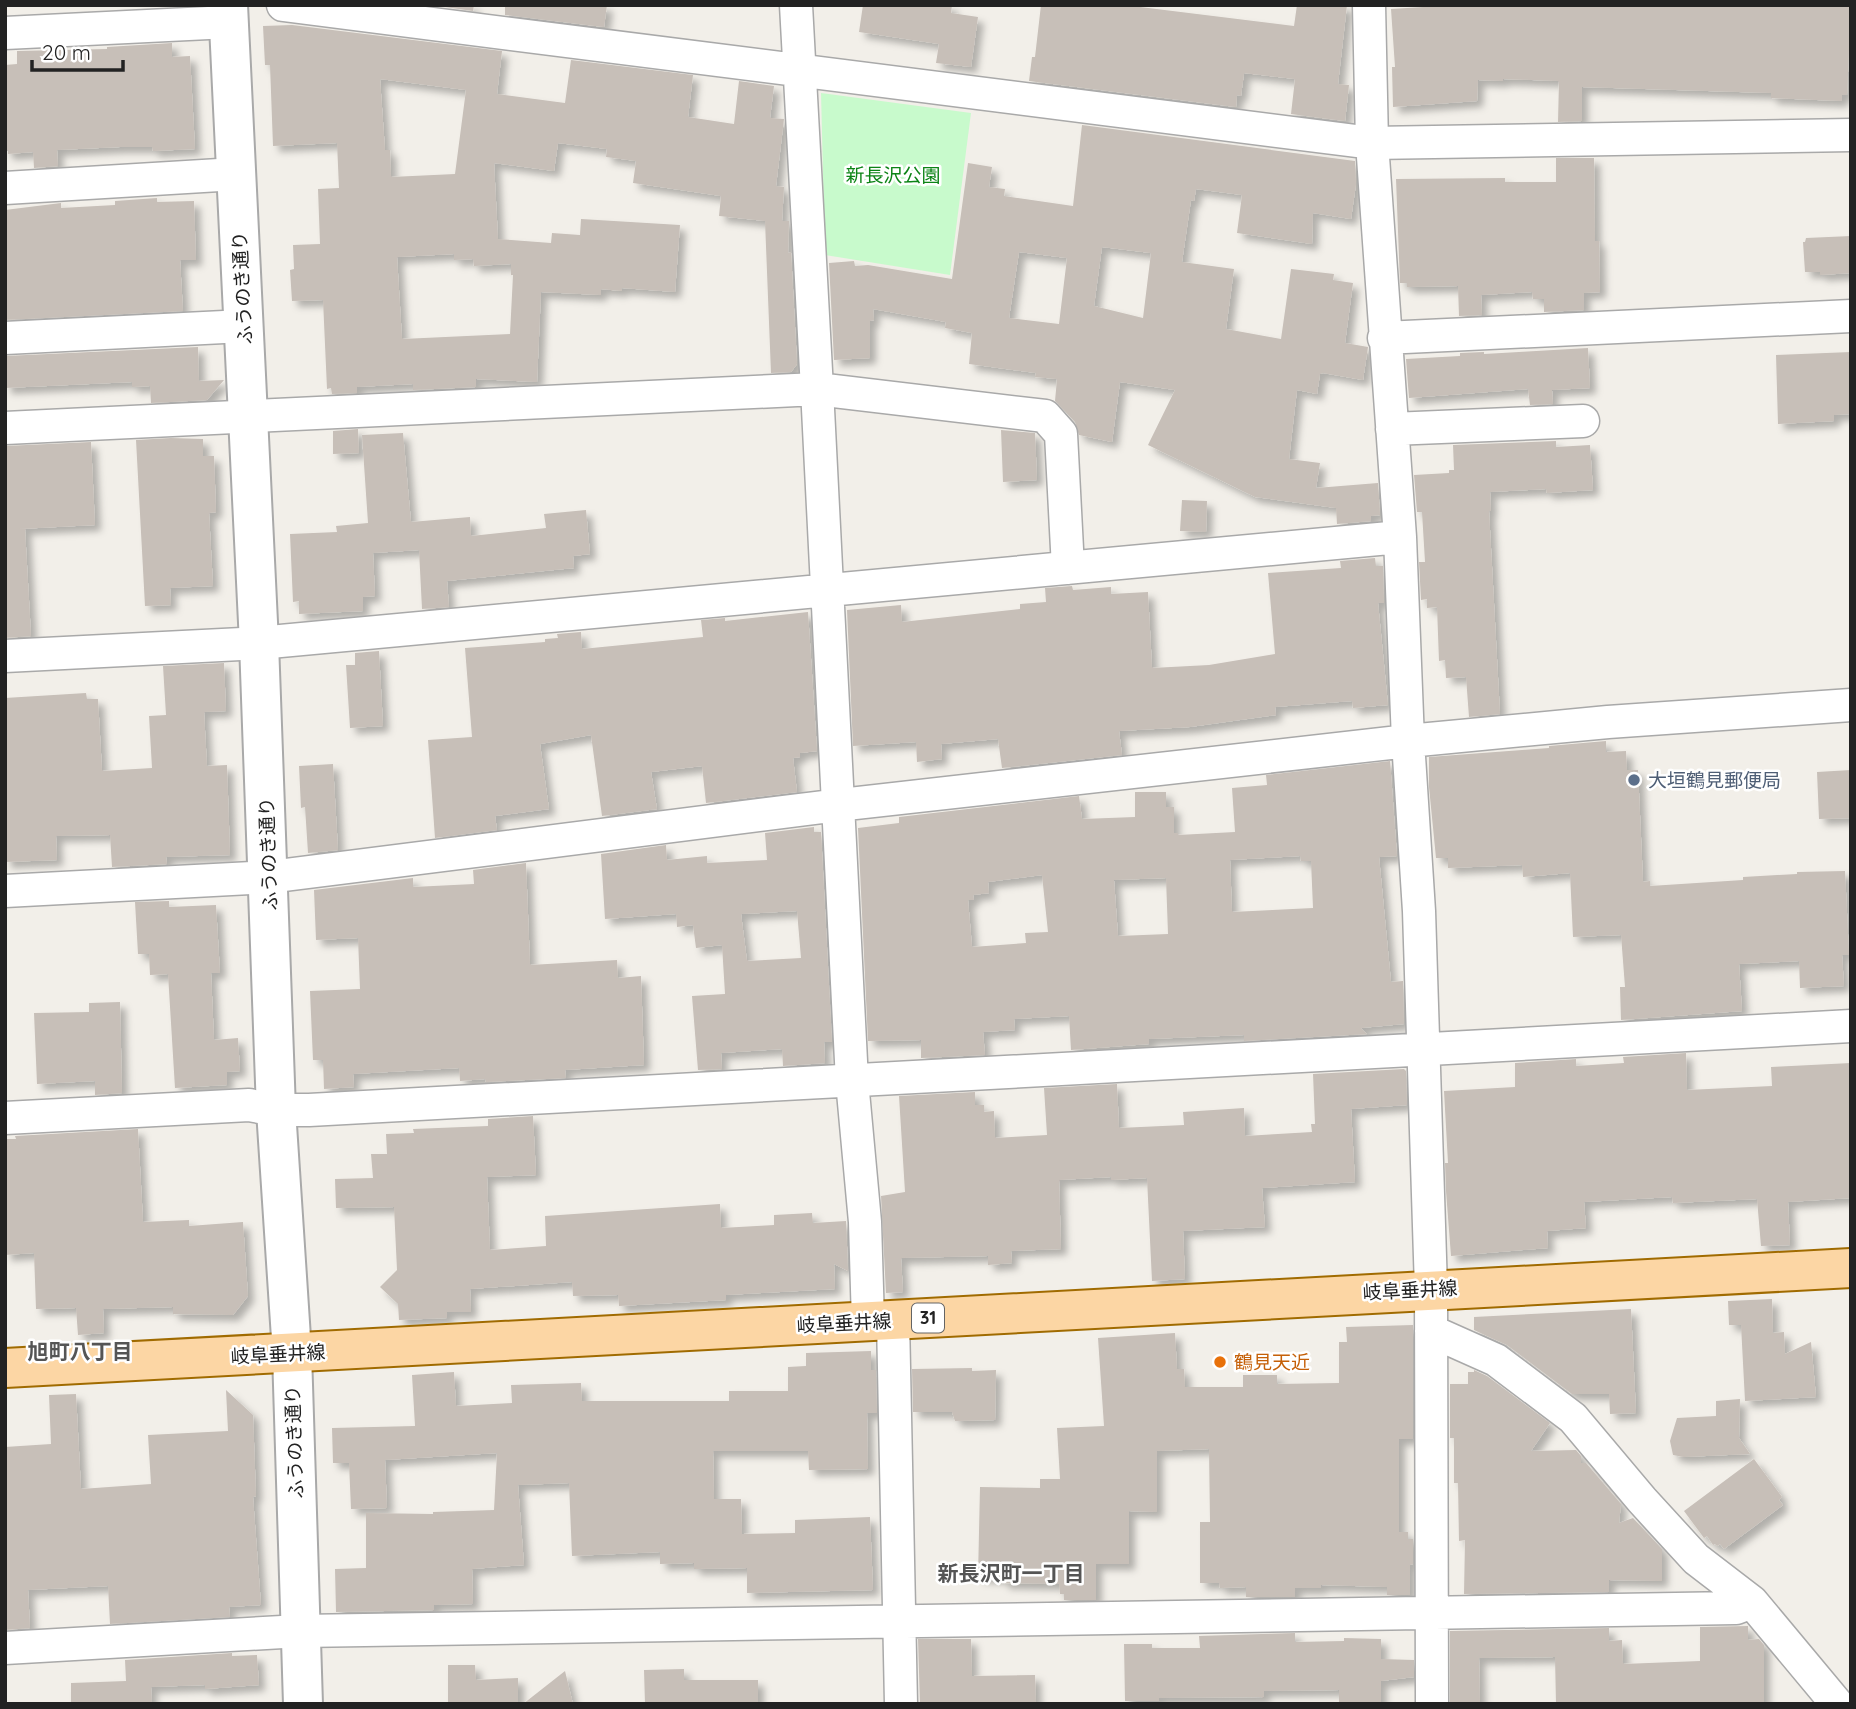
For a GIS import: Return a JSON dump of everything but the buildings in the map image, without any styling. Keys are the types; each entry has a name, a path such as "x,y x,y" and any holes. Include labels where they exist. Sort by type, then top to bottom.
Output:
{"main road":[{"name":"岐阜垂井線","path":"5,1368 1851,1268"}],"street":[{"path":"283,5 1372,144 1851,135"},
{"path":"796,5 852,1081 865,1222 880,1321 900,1623 901,1704"},
{"path":"1369,5 1372,144 1400,537 1408,741 1419,911 1431,1289 1432,1704"},
{"path":"5,33 229,14"},
{"name":"ふうのき通り","path":"229,14 259,643 276,1110 292,1353 303,1704"},
{"path":"5,188 236,174"},
{"path":"1384,338 1851,316"},
{"path":"5,338 244,326"},
{"path":"5,428 817,389 1045,416 1061,434 1068,568"},
{"path":"1392,429 1583,421"},
{"path":"5,656 259,643 1400,537"},
{"path":"5,891 269,877 838,805 1408,741 1608,722 1851,705"},
{"path":"5,1118 249,1105 276,1110 1851,1026"},
{"path":"1431,1331 1496,1360 1573,1418 1696,1559 1752,1602 1837,1704"},
{"path":"5,1648 300,1631 1736,1608 1752,1602"}],"green space":[{"name":"新長沢公園","path":"821,93 971,113 950,275 825,255"}],"place":[{"name":"大垣鶴見郵便局","path":"1634,780"},
{"name":"鶴見天近","path":"1220,1362"}],"district":[{"name":"旭町八丁目","path":"80,1352"},
{"name":"新長沢町一丁目","path":"1011,1574"}]}
